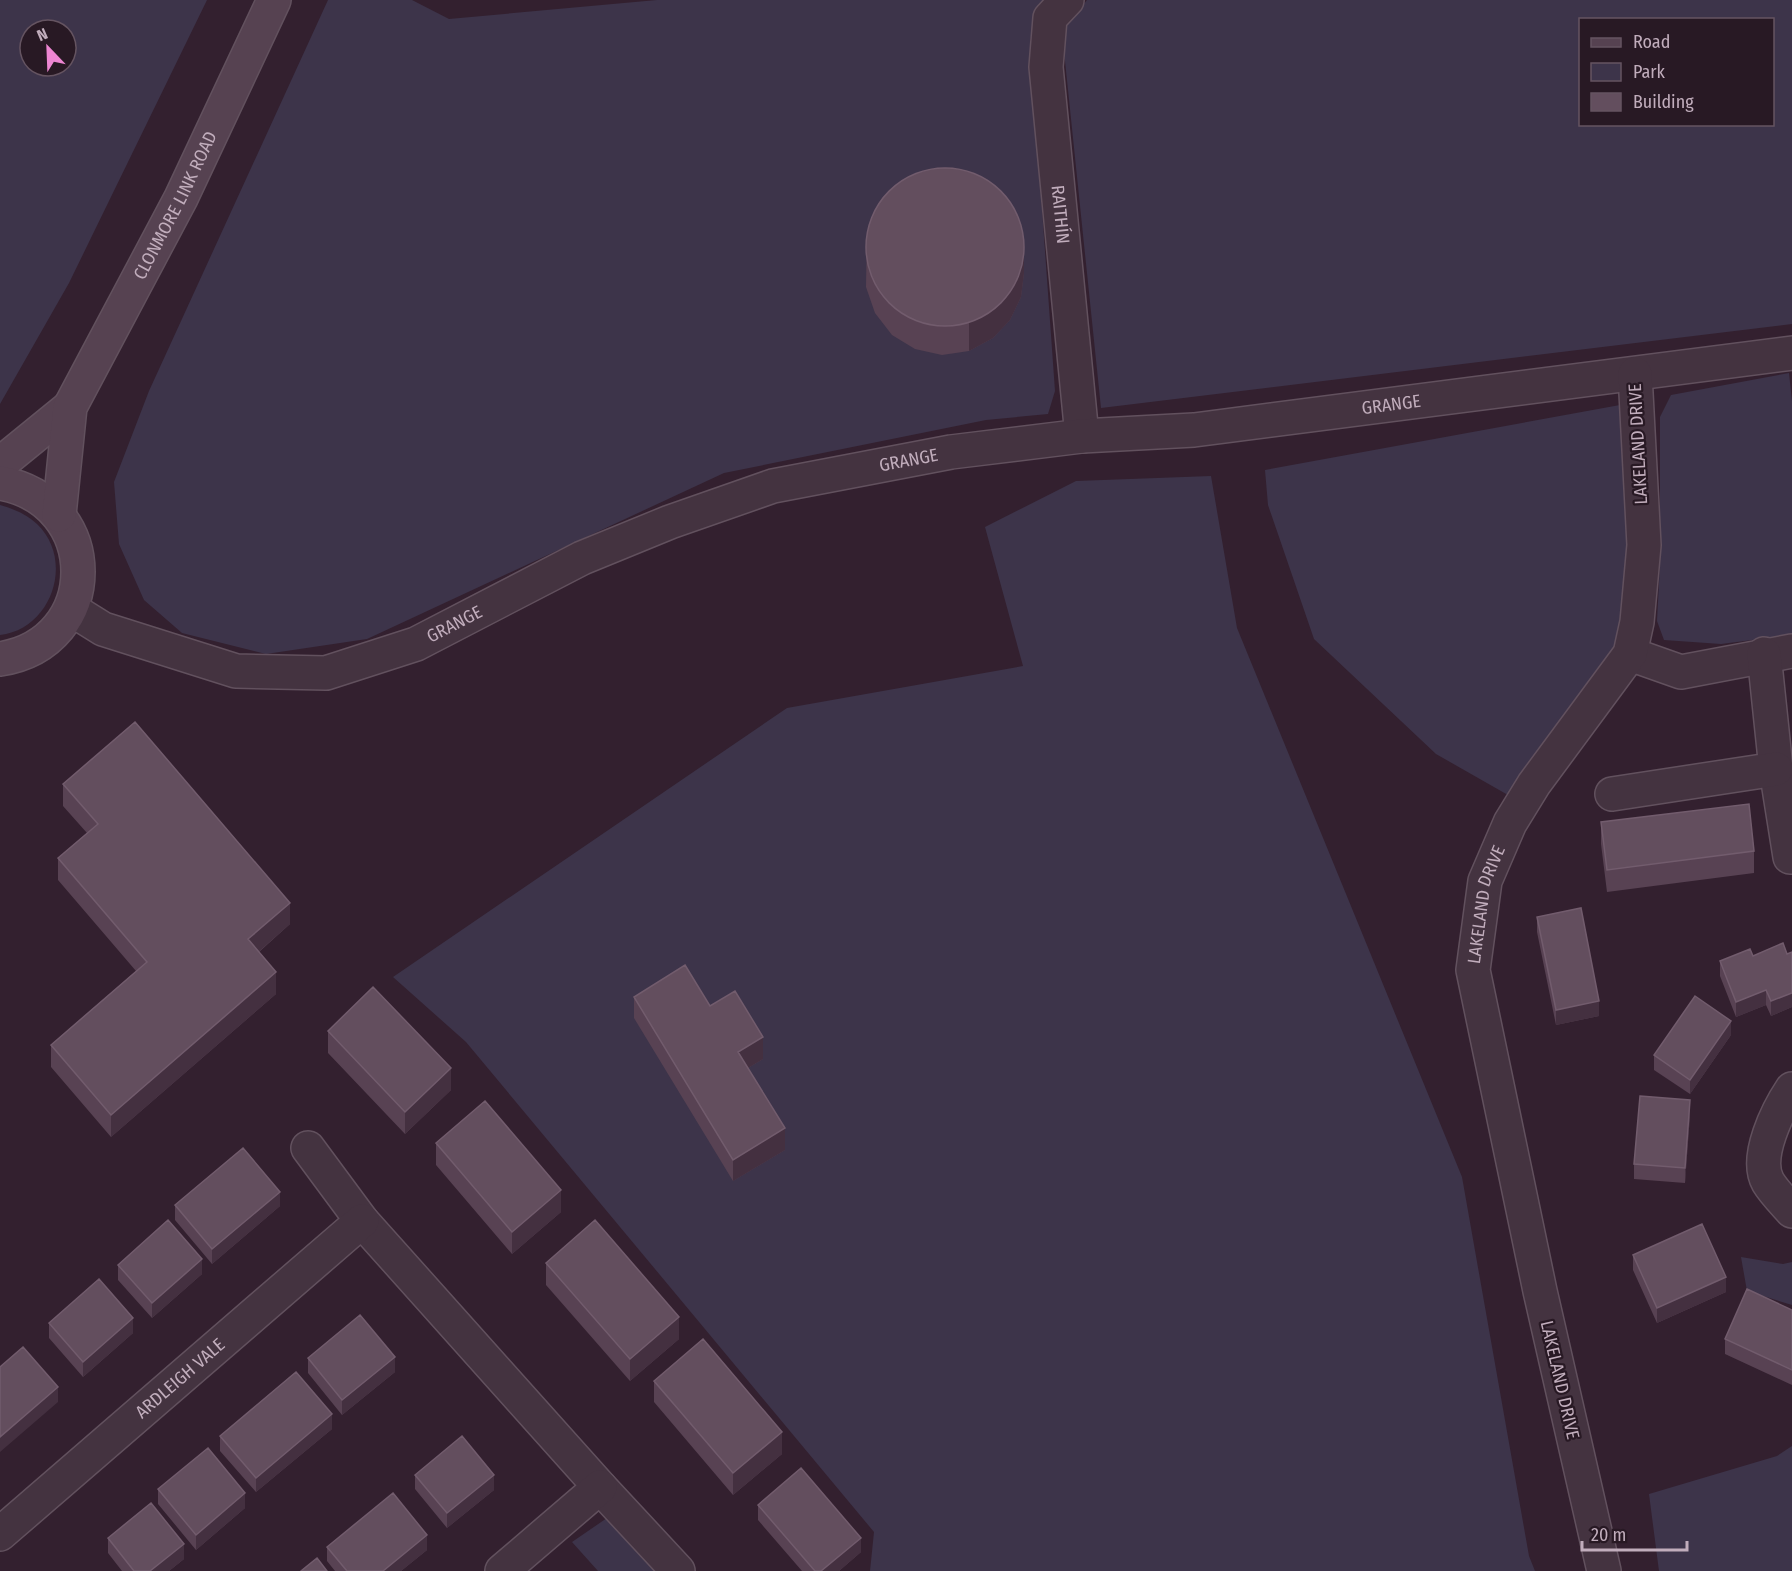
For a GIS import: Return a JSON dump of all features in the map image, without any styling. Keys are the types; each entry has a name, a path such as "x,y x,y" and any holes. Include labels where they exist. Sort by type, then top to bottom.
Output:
{"main road":[{"name":"CLONMORE LINK ROAD","path":"59,514 70,407 181,198 274,0"},
{"name":"CLONMORE LINK ROAD","path":"0,464 70,407"},
{"path":"0,483 17,486 40,497 59,514 72,536 79,560 78,585 71,609 57,630 38,646 5,661"}],"street":[{"name":"RAITHÍN","path":"1067,0 1050,18 1047,67 1082,436"},
{"name":"GRANGE","path":"71,609 103,629 236,671 326,673 416,644 582,558 670,522 773,486 951,452 1082,436 1194,430 1792,353"},
{"name":"LAKELAND DRIVE","path":"1604,1571 1540,1291 1473,970 1485,880 1510,823 1534,784 1630,654 1636,622 1644,545 1635,374"},
{"path":"1630,654 1681,672 1778,652 1776,769 1790,857"},
{"path":"1612,794 1776,769"},
{"path":"1792,1089 1780,1106 1764,1153 1767,1180 1792,1211"},
{"path":"308,1148 362,1221 678,1571"},
{"name":"ARDLEIGH VALE","path":"0,1534 362,1221"},
{"path":"502,1571 600,1487"}],"green space":[{"path":"0,0 207,0 69,283 0,404"},
{"path":"328,0 412,0 449,19 657,0 1043,0 1038,5 1030,41 1055,391 1048,414 986,420 724,473 367,639 266,654 182,633 144,600 119,544 114,482 149,391"},
{"path":"1087,0 1792,0 1792,324 1101,408 1062,32"},
{"path":"1789,373 1792,401 1792,635 1721,644 1664,640 1657,621 1660,564 1660,417 1671,395"},
{"path":"1620,405 1637,622 1522,803 1436,754 1314,639 1268,505 1265,470"},
{"path":"1211,476 1237,628 1462,1177 1529,1556 1535,1571 870,1571 874,1532 466,1042 393,977 787,708 1023,666 985,527 1076,481"},
{"path":"0,505 20,512 37,524 48,539 55,556 56,573 45,607 33,620 18,630 0,635"},
{"path":"1741,1257 1783,1264 1792,1262 1792,1305 1747,1291"},
{"path":"1792,1446 1792,1571 1659,1571 1649,1494 1777,1456"},
{"path":"607,1518 655,1571 598,1571 572,1542"}],"building":[{"path":"945,168 975,174 1001,191 1018,217 1024,247 1018,277 1001,303 975,320 945,326 915,320 889,303 872,277 866,247 872,217 889,191 915,174"},
{"path":"135,722 290,903 248,939 276,972 111,1115 51,1045 147,962 58,858 98,824 63,784"},
{"path":"1749,804 1754,851 1607,870 1601,822"},
{"path":"1581,908 1599,1001 1556,1010 1537,917"},
{"path":"1783,943 1787,954 1792,952 1792,993 1771,1001 1766,990 1736,1002 1720,961 1750,949 1753,956"},
{"path":"685,965 710,1006 735,991 763,1037 738,1052 785,1128 733,1160 634,997"},
{"path":"373,987 451,1068 405,1112 328,1031"},
{"path":"1695,996 1731,1021 1690,1080 1654,1055"},
{"path":"1640,1096 1690,1100 1685,1168 1634,1164"},
{"path":"485,1101 561,1190 512,1232 436,1143"},
{"path":"243,1148 280,1192 212,1249 175,1205"},
{"path":"168,1220 202,1259 152,1303 118,1265"},
{"path":"595,1220 679,1317 630,1359 546,1263"},
{"path":"1702,1224 1726,1277 1657,1308 1633,1255"},
{"path":"99,1279 133,1318 83,1362 49,1323"},
{"path":"1747,1289 1792,1310 1792,1370 1725,1339"},
{"path":"360,1315 395,1357 342,1400 308,1358"},
{"path":"703,1339 782,1432 733,1473 654,1381"},
{"path":"23,1347 58,1387 0,1437 0,1367"},
{"path":"296,1372 332,1414 256,1478 220,1436"},
{"path":"462,1436 494,1475 447,1513 415,1475"},
{"path":"208,1448 245,1493 196,1535 158,1489"},
{"path":"801,1468 861,1538 821,1571 815,1571 758,1505"},
{"path":"393,1493 427,1535 383,1571 347,1571 327,1547"},
{"path":"151,1503 184,1544 150,1571 134,1571 108,1538"},
{"path":"317,1558 327,1571 301,1571"}]}
